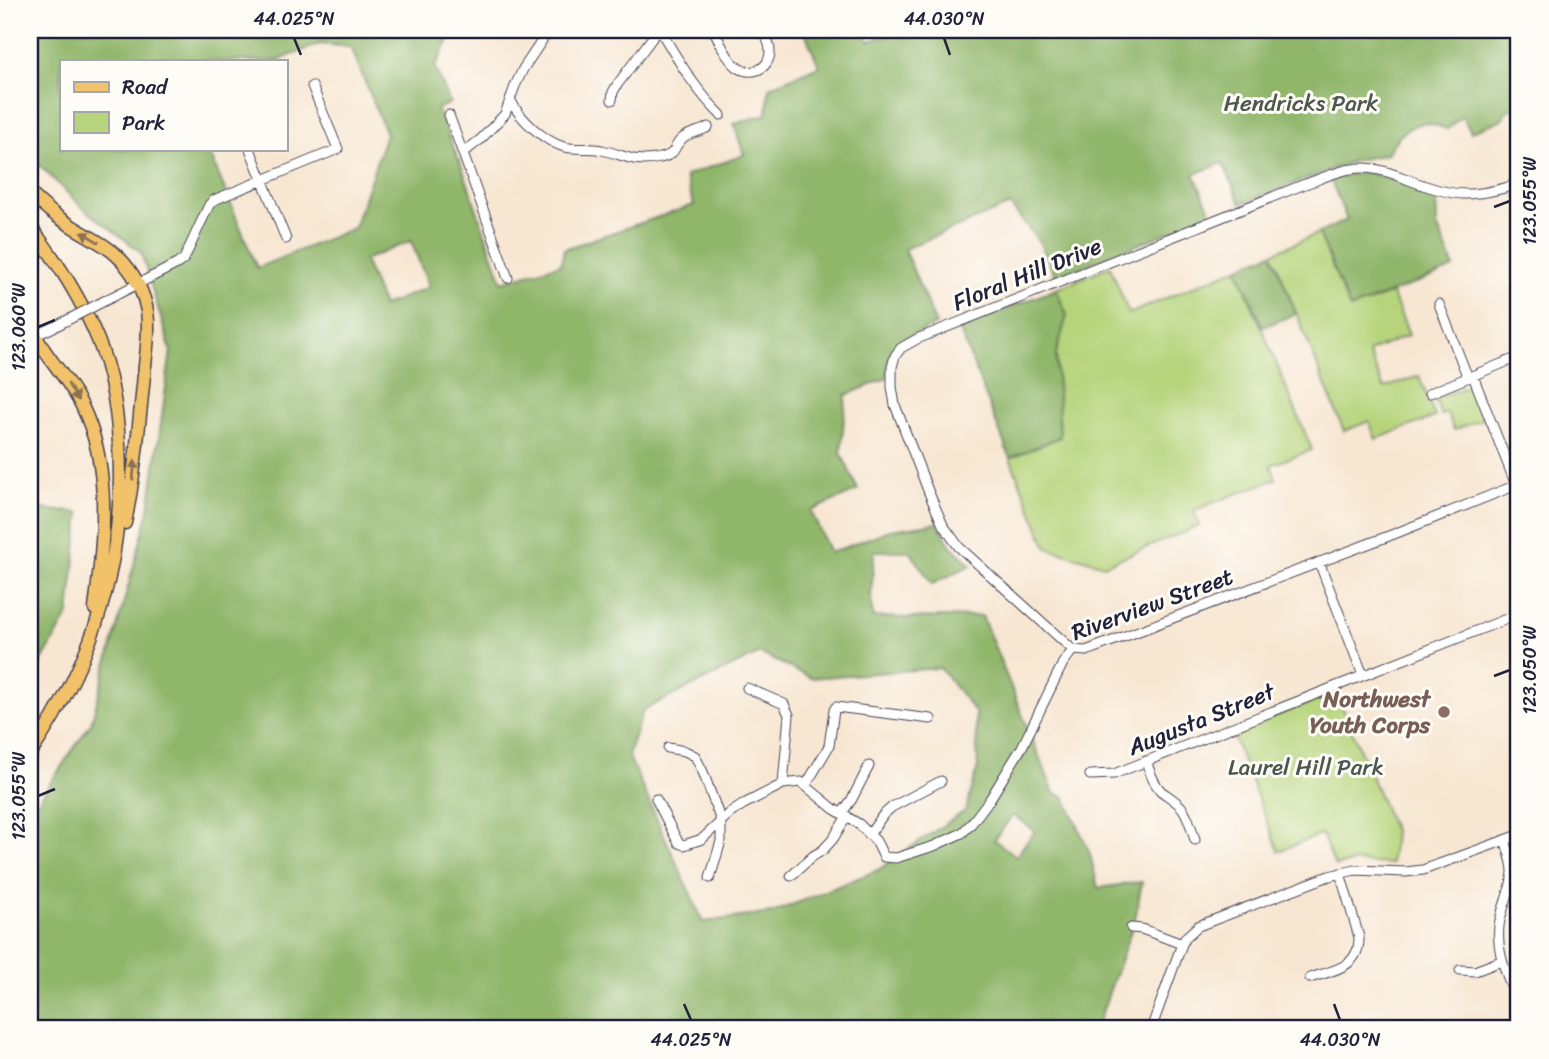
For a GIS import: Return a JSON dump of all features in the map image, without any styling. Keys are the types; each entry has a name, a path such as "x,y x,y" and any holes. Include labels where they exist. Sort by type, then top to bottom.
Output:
{"main road":[{"path":"30,193 66,223 109,248 123,262 137,284 146,307 147,338 134,475 125,523 92,637 61,706 30,754"},
{"path":"30,226 71,285 90,321 108,370 120,460 120,498 114,561"},
{"path":"31,333 70,385 89,422 98,451 102,480 102,531 92,637"}],"street":[{"path":"463,153 505,114 523,69 549,30"},
{"path":"612,100 617,85 659,30 691,80 720,115"},
{"path":"714,30 734,64 740,69 755,71 766,65 770,54 769,41 763,30"},
{"path":"31,333 54,327 184,259 209,205 214,200 338,149 313,86"},
{"path":"510,101 526,122 554,142 573,148 599,149 635,161 671,154 684,137 708,127"},
{"path":"449,116 508,278"},
{"path":"250,150 286,239"},
{"name":"Floral Hill Drive","path":"1073,650 960,547 943,525 895,405 892,367 901,348 917,339 1305,184 1342,172 1359,168 1380,170 1448,193 1469,195 1519,184"},
{"path":"1439,304 1517,484"},
{"path":"1430,393 1511,360"},
{"name":"Riverview Street","path":"869,835 876,841 884,857 896,858 934,846 962,833 990,799 1022,747 1063,663 1073,650 1086,651 1517,484"},
{"path":"1319,562 1363,675"},
{"name":"Augusta Street","path":"1090,775 1114,774 1519,614"},
{"path":"747,688 784,704 789,715 783,784"},
{"path":"806,785 829,746 836,707 931,719"},
{"path":"668,748 685,751 695,757 721,821 721,841 710,878"},
{"path":"1146,761 1153,781 1182,808 1195,840"},
{"path":"791,876 833,839 869,766"},
{"path":"656,799 679,843 684,845 702,839 744,804 783,784 801,782 834,809 859,824 869,835 892,807 941,781"},
{"path":"1151,1029 1182,944 1191,932 1207,922 1340,873 1355,870 1423,870 1519,835"},
{"path":"1505,840 1513,873 1499,925 1499,944 1502,961 1519,1006"},
{"path":"1310,978 1347,964 1359,948 1359,937 1340,873"},
{"path":"1131,928 1142,929 1182,944"},
{"path":"1460,970 1475,971 1502,961"}],"green space":[{"name":"Hendricks Park","path":"30,30 454,30 435,67 450,103 437,109 463,170 502,282 561,264 564,249 694,205 685,176 744,155 734,124 767,114 769,87 819,66 804,30 861,30 869,41 904,30 1519,30 1519,106 1506,111 1503,119 1471,132 1462,116 1447,129 1428,123 1419,124 1402,134 1387,154 1356,160 1241,204 1223,163 1194,174 1212,215 1056,277 1040,243 1010,205 904,249 936,325 900,342 890,356 887,378 846,395 841,453 858,490 811,511 830,553 890,530 937,523 951,546 971,565 932,584 910,551 874,551 871,599 873,617 982,616 1054,793 1065,797 1090,854 1098,888 1142,882 1135,919 1096,1029 30,1029 30,813 91,723 149,510 171,351 141,252 81,206 30,156","holes":["319,44 351,47 386,134 354,228 257,268 208,150 60,150 60,60 279,60","411,241 429,287 383,306 364,260","760,653 811,678 940,668 975,712 978,767 966,810 878,870 772,913 703,922 628,755 643,710","1013,815 1035,831 1016,856 994,840"]},
{"path":"1367,172 1436,195 1437,226 1454,268 1350,309 1319,233 1347,220 1330,178"},
{"path":"1319,233 1350,309 1392,293 1409,335 1368,352 1384,388 1419,376 1435,417 1376,439 1369,421 1344,431 1272,253"},
{"path":"1272,253 1296,314 1263,327 1237,268"},
{"path":"1110,266 1129,314 1237,268 1312,450 1271,465 1276,479 1194,510 1199,526 1104,565 1047,548 1010,458 1060,437 1056,354 1067,315 1056,289"},
{"path":"1056,289 1067,315 1056,354 1060,437 1010,458 959,328"},
{"path":"1465,387 1470,388 1483,419 1454,430 1447,413 1441,415 1435,399"},
{"path":"30,508 80,513 69,614 30,682 32,548"},
{"name":"Laurel Hill Park","path":"1336,692 1394,831 1391,864 1355,862 1335,866 1322,834 1279,851 1232,734"}],"place":[{"name":"Northwest Youth Corps","path":"1444,712"}]}
